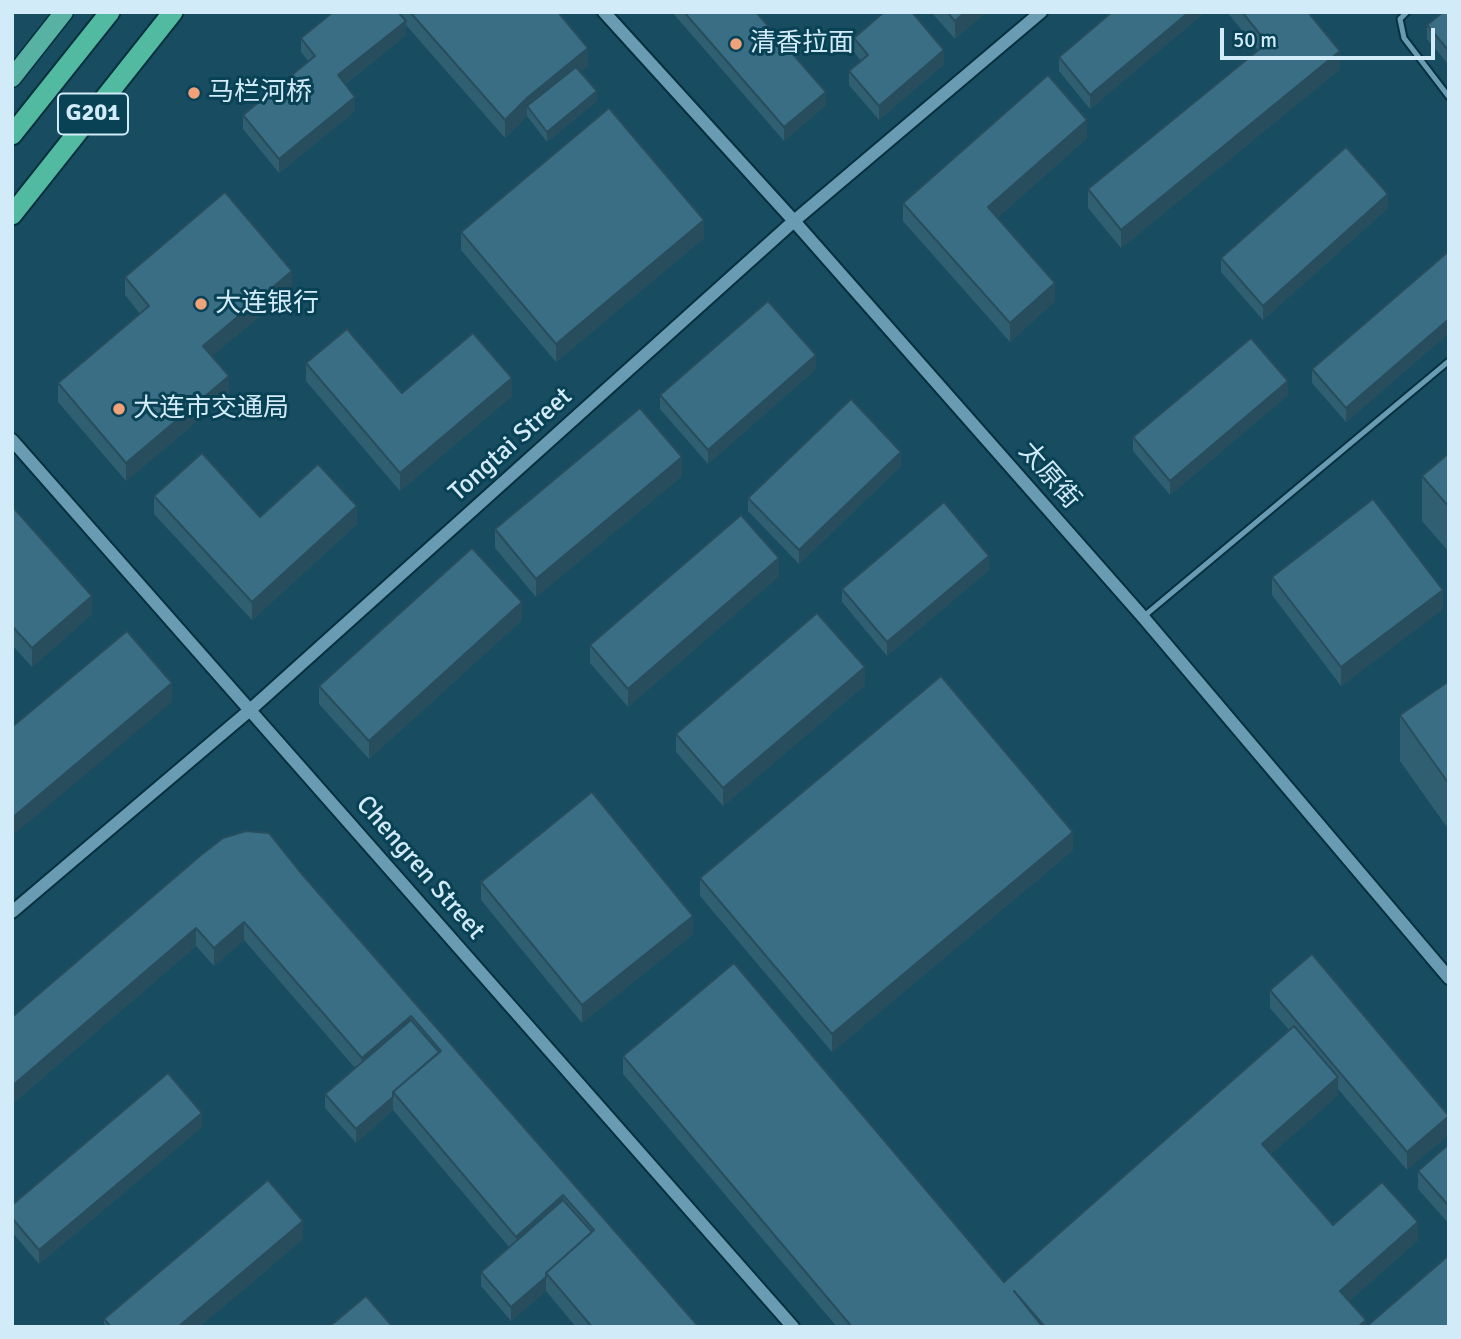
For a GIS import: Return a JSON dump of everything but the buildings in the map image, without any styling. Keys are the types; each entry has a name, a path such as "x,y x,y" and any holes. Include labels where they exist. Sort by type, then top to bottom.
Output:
{"highway":[{"name":"G201","path":"12,135 110,12"},
{"name":"G201","path":"12,215 173,12"}],"main road":[{"path":"12,78 64,12"}],"street":[{"name":"太原街","path":"604,12 794,221 1143,617 1449,978"},
{"name":"Tongtai Street","path":"12,912 250,710 794,221 1041,12"},
{"name":"Chengren Street","path":"12,440 793,1327"}],"lane":[{"path":"1407,12 1400,19 1404,38 1449,97"},
{"path":"1143,617 1449,361"}],"place":[{"name":"清香拉面","path":"736,44"},
{"name":"马栏河桥","path":"194,93"},
{"name":"大连银行","path":"201,304"},
{"name":"大连市交通局","path":"119,409"}]}
